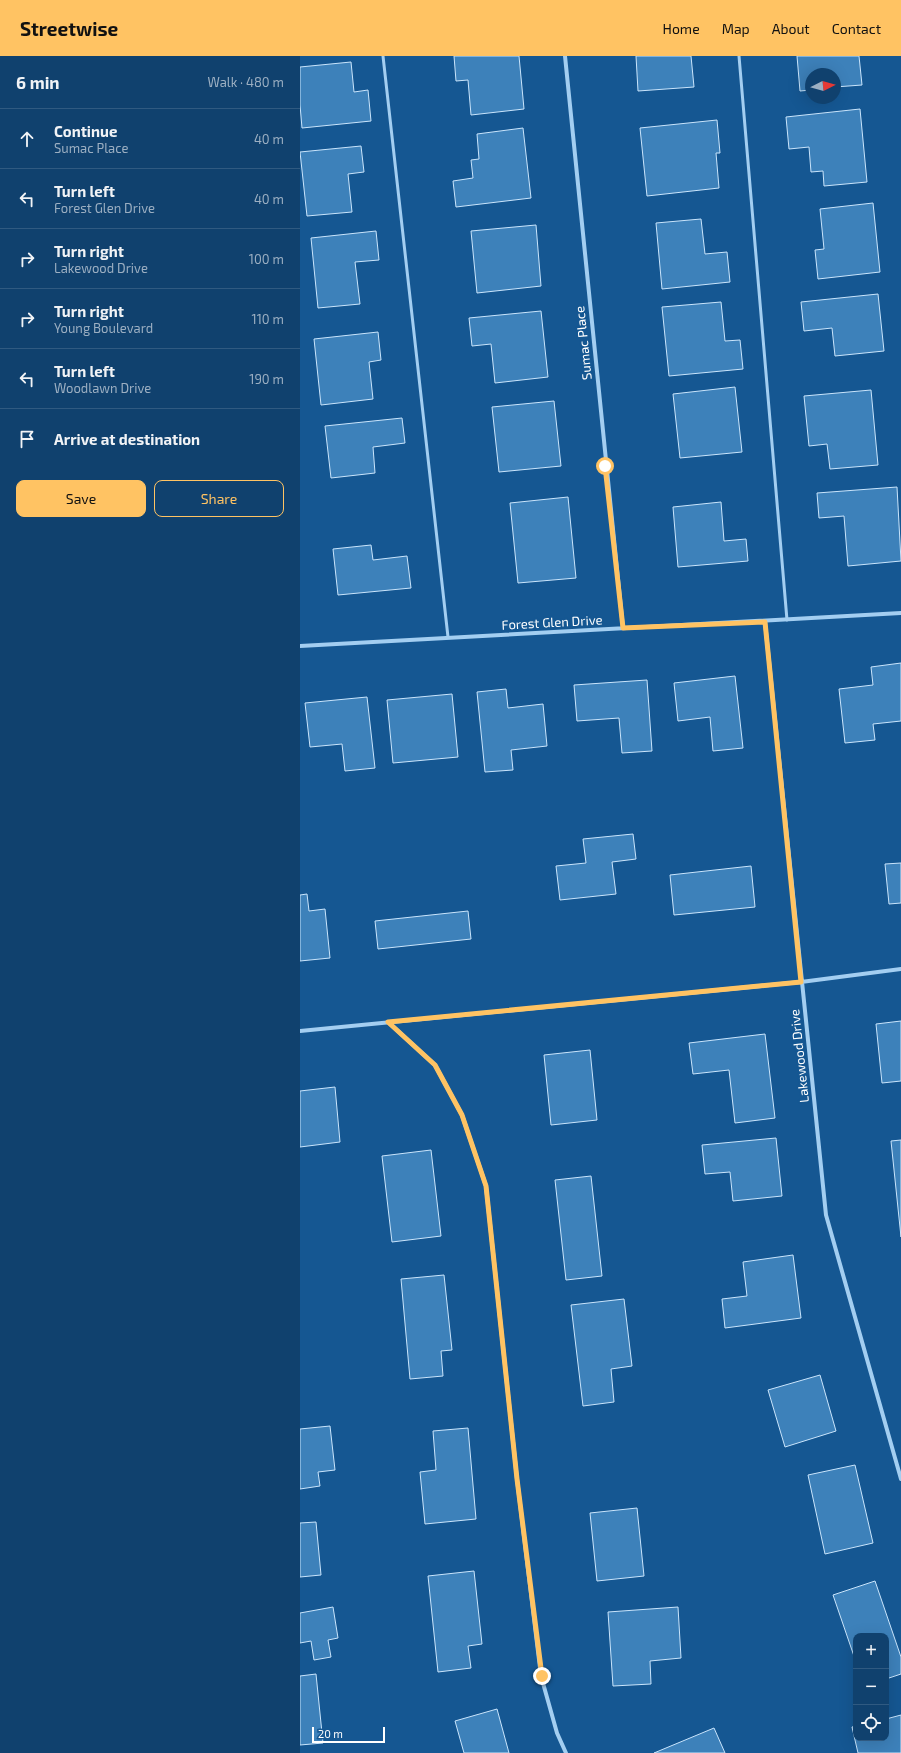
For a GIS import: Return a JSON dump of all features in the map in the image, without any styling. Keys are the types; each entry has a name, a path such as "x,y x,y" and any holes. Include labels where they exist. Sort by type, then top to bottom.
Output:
{"street":[{"name":"Sumac Place","path":"565,56 623,628"},
{"name":"Forest Glen Drive","path":"300,646 623,628 765,622 901,613"},
{"name":"Lakewood Drive","path":"765,622 826,1215 901,1479"},
{"path":"300,1030 801,982 901,969"},
{"path":"388,1022 435,1065 462,1115 486,1186 517,1479 542,1676 557,1733 566,1753"}],"lane":[{"path":"383,56 448,638"},
{"path":"739,56 787,620"}],"building":[{"path":"454,56 519,56 524,109 471,115 468,80 456,81"},
{"path":"636,56 691,56 694,87 638,91"},
{"path":"797,56 859,56 862,85 841,87 841,68 805,68 805,91 800,91"},
{"path":"351,62 354,92 368,90 371,121 302,128 300,105 300,67"},
{"path":"860,109 867,182 824,186 823,171 811,172 809,147 789,149 786,117"},
{"path":"717,120 720,153 716,153 719,188 647,196 640,128"},
{"path":"523,128 531,198 456,207 453,181 473,178 471,160 479,159 477,134"},
{"path":"361,146 364,172 348,174 352,212 307,216 300,152"},
{"path":"873,203 880,272 818,279 815,250 824,249 820,209"},
{"path":"701,219 705,254 727,252 730,282 662,289 656,223"},
{"path":"536,225 541,286 477,293 471,231"},
{"path":"376,231 379,260 355,262 360,304 318,308 311,238"},
{"path":"878,294 884,351 835,356 832,328 804,331 801,302"},
{"path":"721,302 725,341 740,340 743,369 669,376 662,307"},
{"path":"541,311 548,377 495,383 491,344 472,346 469,318"},
{"path":"378,332 381,360 369,362 373,399 321,405 314,339"},
{"path":"735,387 742,452 680,458 673,394"},
{"path":"871,390 878,465 830,469 827,444 809,446 804,396"},
{"path":"554,401 561,466 499,472 492,407"},
{"path":"402,418 405,443 373,447 375,473 331,478 325,426"},
{"path":"897,487 901,561 848,566 844,516 819,518 817,493"},
{"path":"568,497 576,578 518,583 510,503"},
{"path":"721,502 724,541 746,539 748,561 678,567 673,507"},
{"path":"371,545 373,560 407,556 411,588 338,595 333,549"},
{"path":"901,663 901,721 873,724 875,740 845,743 839,689 873,685 871,667"},
{"path":"735,676 743,748 713,751 710,717 678,721 674,683"},
{"path":"647,680 652,751 622,753 619,718 577,721 574,685"},
{"path":"506,689 508,708 543,704 547,746 511,750 513,770 485,772 477,692"},
{"path":"452,694 458,757 393,763 387,700"},
{"path":"367,697 375,768 345,771 342,744 310,747 305,703"},
{"path":"633,834 636,859 612,862 616,894 560,900 556,866 586,863 583,839"},
{"path":"901,863 901,903 889,904 885,864"},
{"path":"751,866 755,907 674,915 670,875"},
{"path":"307,894 309,911 325,909 330,958 300,961 300,895"},
{"path":"468,911 471,939 378,949 375,921"},
{"path":"901,1021 901,1081 882,1083 876,1024"},
{"path":"765,1034 775,1118 735,1123 729,1070 693,1074 689,1043"},
{"path":"590,1050 597,1120 551,1125 544,1055"},
{"path":"335,1087 340,1142 300,1147 300,1091"},
{"path":"776,1138 782,1196 733,1201 730,1172 705,1174 702,1145"},
{"path":"901,1140 901,1237 891,1141"},
{"path":"431,1150 441,1236 392,1242 382,1156"},
{"path":"591,1176 602,1276 566,1280 555,1180"},
{"path":"793,1255 801,1318 725,1328 722,1299 747,1296 743,1262"},
{"path":"444,1275 452,1350 441,1351 443,1376 410,1379 401,1279"},
{"path":"624,1299 632,1366 611,1369 614,1402 583,1406 571,1305"},
{"path":"820,1375 836,1431 785,1447 768,1390"},
{"path":"330,1426 335,1470 318,1472 320,1486 300,1489 300,1429"},
{"path":"468,1428 476,1519 425,1524 420,1472 436,1470 433,1431"},
{"path":"855,1465 873,1543 825,1554 808,1475"},
{"path":"637,1508 644,1576 597,1581 590,1513"},
{"path":"316,1522 321,1575 300,1577 300,1523"},
{"path":"474,1571 482,1644 468,1646 471,1668 438,1672 428,1576"},
{"path":"875,1581 901,1657 901,1674 889,1678 889,1633 853,1633 853,1653 833,1595"},
{"path":"333,1607 338,1638 328,1640 331,1657 314,1660 311,1641 300,1643 300,1613"},
{"path":"678,1607 681,1658 650,1661 651,1684 613,1686 608,1612"},
{"path":"316,1674 323,1743 300,1745 300,1676"},
{"path":"497,1709 509,1753 464,1753 455,1721"},
{"path":"901,1715 901,1753 858,1753 855,1741 889,1741 889,1718"},
{"path":"714,1728 725,1753 654,1753"}],"route":[{"path":"542,1676 517,1479 486,1186 462,1115 435,1065 388,1022 801,982 765,622 623,628 605,466"}]}
